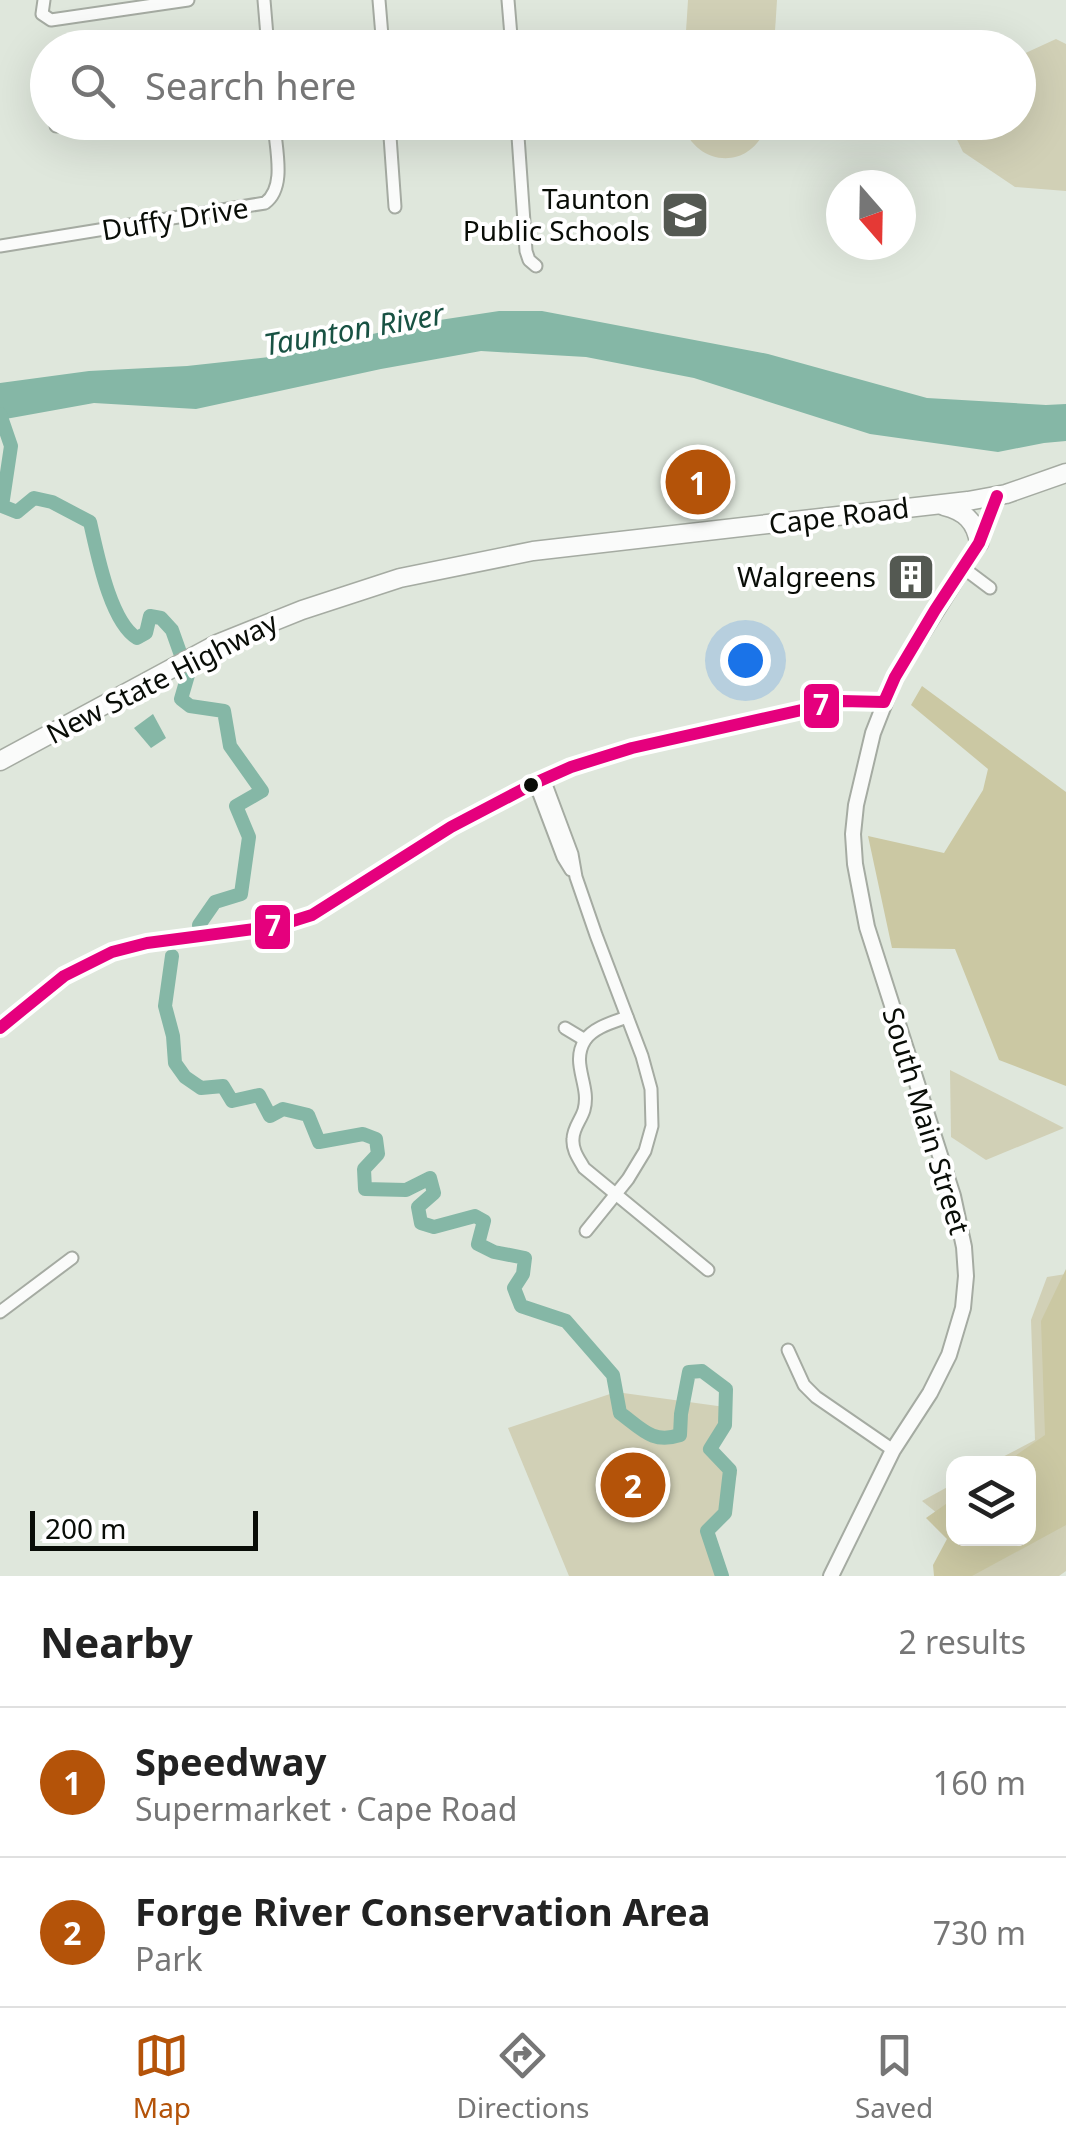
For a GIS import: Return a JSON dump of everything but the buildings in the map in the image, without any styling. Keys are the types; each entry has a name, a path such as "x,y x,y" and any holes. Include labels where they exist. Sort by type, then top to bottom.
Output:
{"highway":[{"name":"Cape Road","path":"680,534 997,496 1066,473"},
{"path":"934,505 966,514 977,530 979,543"},
{"name":"New State Highway","path":"0,761 194,655 289,614 400,578 533,550 680,534"}],"main road":[{"path":"944,596 979,543 997,496"},
{"path":"944,596 996,526 1000,518 997,496"},
{"name":"South Main Street","path":"831,1576 894,1450 949,1356 959,1326 966,1276 953,1196 867,926 854,849 856,805 884,702 944,596"}],"street":[{"path":"44,0 44,17 51,20 188,0"},
{"path":"264,0 266,30"},
{"path":"379,0 382,30"},
{"path":"508,0 510,30"},
{"name":"Duffy Drive","path":"0,246 265,204 273,196 277,182 275,140"},
{"path":"390,140 396,206"},
{"path":"518,140 526,251 536,266"},
{"path":"966,570 990,588"},
{"path":"0,1028 64,976 112,952 156,942 269,928 306,918 428,840 540,781 594,758 842,701 884,702"},
{"path":"540,781 572,854 576,877 650,1084 652,1126 648,1143 640,1160 586,1231"},
{"path":"627,1016 594,1031 585,1040 578,1068 585,1109 572,1135 573,1145 584,1168 708,1270"},
{"path":"565,1028 585,1040"},
{"path":"0,1312 72,1258"},
{"path":"788,1350 804,1385 816,1397 894,1450"}],"shaded area":[{"path":"688,0 777,0 775,30 686,30"},
{"path":"1056,39 1066,44 1066,191 1015,187 963,152 957,140 1036,140 1036,48"},
{"path":"691,140 759,140 750,150 725,158 699,149"},
{"path":"499,311 542,311 768,354 927,398 1066,404 1066,441 998,452 870,434 694,378 586,357 481,351 196,409 94,403 0,420 0,383 89,371 278,356 420,323"},
{"path":"922,686 1066,792 1066,1086 999,1060 955,949 892,948 868,836 944,853 983,790 988,769 911,705"},
{"path":"153,714 166,738 151,748 134,728"},
{"path":"950,1070 1064,1128 986,1160 951,1137"},
{"path":"1066,1269 1066,1525 1036,1541 1036,1456 1015,1456 1045,1435 1041,1321"},
{"path":"1066,1274 1066,1571 1059,1576 961,1576 1014,1546 1036,1546 1036,1456 1004,1456 1035,1440 1031,1320 1047,1277"},
{"path":"616,1392 725,1407 727,1418 714,1448 737,1473 732,1515 712,1526 724,1576 569,1576 508,1428"},
{"path":"946,1488 946,1520 922,1501"},
{"path":"946,1504 946,1538 926,1518"},
{"path":"946,1541 946,1546 1027,1546 972,1576 934,1576 933,1565"}],"waterway":[{"path":"0,414 11,446 2,506 17,512 34,498 52,502 90,522 106,585 119,617 137,638 146,633 150,616 161,618 172,630 188,675 181,699 190,706 224,711 230,746 262,791 236,806 249,837 241,894 215,902 199,925"},
{"path":"172,956 165,1006 175,1063 185,1077 201,1088 223,1086 232,1101 259,1095 270,1116 283,1109 308,1115 319,1142 363,1134 376,1139 378,1154 364,1169 365,1189 406,1190 430,1178 434,1193 418,1207 421,1223 434,1227 475,1216 484,1221 478,1244 494,1252 525,1258 523,1274 514,1288 521,1306 566,1321 613,1375 620,1413 648,1433 662,1438 680,1435 689,1372 702,1371 726,1389 725,1425 710,1449 730,1470 725,1513 707,1531 722,1576"}],"transit line":[{"name":"7","path":"0,1028 64,976 112,952 147,943 277,926 312,915 451,827 571,767 632,748 842,701 884,702 935,610 979,543 997,496"}],"place":[{"name":"Taunton Public Schools","path":"685,215"},
{"name":"Speedway","path":"698,482"},
{"name":"Walgreens","path":"911,577"},
{"name":"Forge River Conservation Area","path":"633,1485"}],"water label":[{"name":"Taunton River","path":"354,330"}]}
